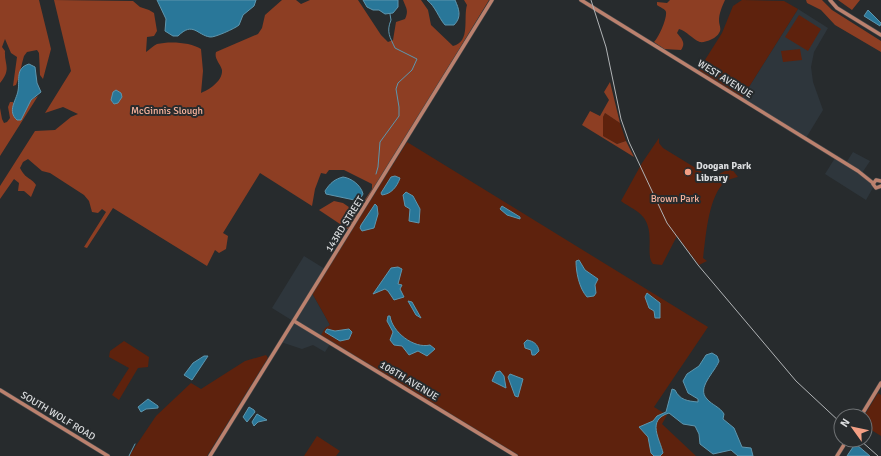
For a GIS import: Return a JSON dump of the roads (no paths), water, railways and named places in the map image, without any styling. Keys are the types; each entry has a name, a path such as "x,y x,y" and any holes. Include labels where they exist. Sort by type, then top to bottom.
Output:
{"street":[{"name":"143RD STREET","path":"210,456 492,0"},
{"name":"WEST AVENUE","path":"581,0 861,173 878,180 875,187 880,187"},
{"path":"830,0 837,8 881,35"},
{"name":"108TH AVENUE","path":"294,322 516,456"},
{"path":"866,408 881,383"},
{"name":"SOUTH WOLF ROAD","path":"0,390 108,456"}],"water":[{"path":"157,0 256,0 254,6 243,15 239,25 216,36 210,37 191,29 178,36 173,36 165,31 166,19"},
{"path":"363,0 398,0 398,7 393,13 385,14 379,10 373,10 367,7"},
{"path":"427,0 455,0 459,13 457,22 454,25 445,25 433,6"},
{"path":"868,10 881,23 880,26 864,16"},
{"path":"29,64 35,67 37,83 41,92 31,100 21,120 17,120 14,117 12,110 18,91 19,75 22,68"},
{"path":"116,90 121,93 122,97 118,103 114,104 111,100 113,92"},
{"path":"395,176 400,178 395,187 391,192 382,195 381,193 391,177"},
{"path":"343,177 352,180 362,191 363,194 359,201 326,194 325,191 335,180"},
{"path":"406,192 413,196 420,209 419,223 409,221 410,209 405,206 403,195"},
{"path":"375,204 377,206 378,214 374,228 362,231 360,228 361,225"},
{"path":"502,206 520,217 520,219 507,215 500,209"},
{"path":"579,260 585,270 598,279 595,285 596,293 594,296 587,297 578,280 576,261"},
{"path":"398,267 402,269 398,284 402,285 400,289 404,297 394,300 385,289 373,294 391,268"},
{"path":"647,293 660,303 660,318 655,318 654,311 649,308 645,297"},
{"path":"408,301 412,302 421,318 416,315"},
{"path":"388,316 390,316 395,328 405,338 411,342 424,346 430,345 435,349 427,356 418,351 409,355 402,346 394,345 390,340 393,332 387,321"},
{"path":"327,329 335,331 349,329 352,332 349,339 340,341 325,332"},
{"path":"527,340 538,346 539,351 535,355 532,355 531,350 525,348 524,343"},
{"path":"712,353 717,356 719,361 707,380 704,395 724,414 723,419 734,428 742,447 751,448 753,456 738,456 731,450 713,454 700,444 699,434 695,426 683,424 669,413 662,416 656,425 656,430 663,453 660,456 654,456 651,453 648,437 639,427 653,421 657,416 666,412 672,389 684,399 698,402 698,399 688,393 683,381 687,374 699,366 706,355"},
{"path":"204,356 208,356 192,380 184,375 193,363"},
{"path":"500,371 504,376 506,388 492,381 496,372"},
{"path":"510,374 523,379 518,397 515,396 508,377"},
{"path":"148,399 158,406 158,408 146,409 141,412 138,407"},
{"path":"249,407 255,412 247,422 243,417"},
{"path":"257,414 267,420 258,422 254,426 252,422"},
{"path":"852,448 861,448 870,456 847,456"}],"waterway":[{"path":"376,174 380,142 399,116 396,89 398,83 412,70 417,59 395,48 389,31 391,20 390,14"},
{"path":"129,456 135,444"}],"railway":[{"path":"591,0 606,47 621,119 629,142 667,223 698,265 796,381 833,416"},
{"path":"869,448 878,456"}],"place":[{"name":"Doogan Park Library","path":"688,172"}],"park label":[{"name":"McGinnis Slough","path":"167,111"},
{"name":"Brown Park","path":"675,199"}]}
